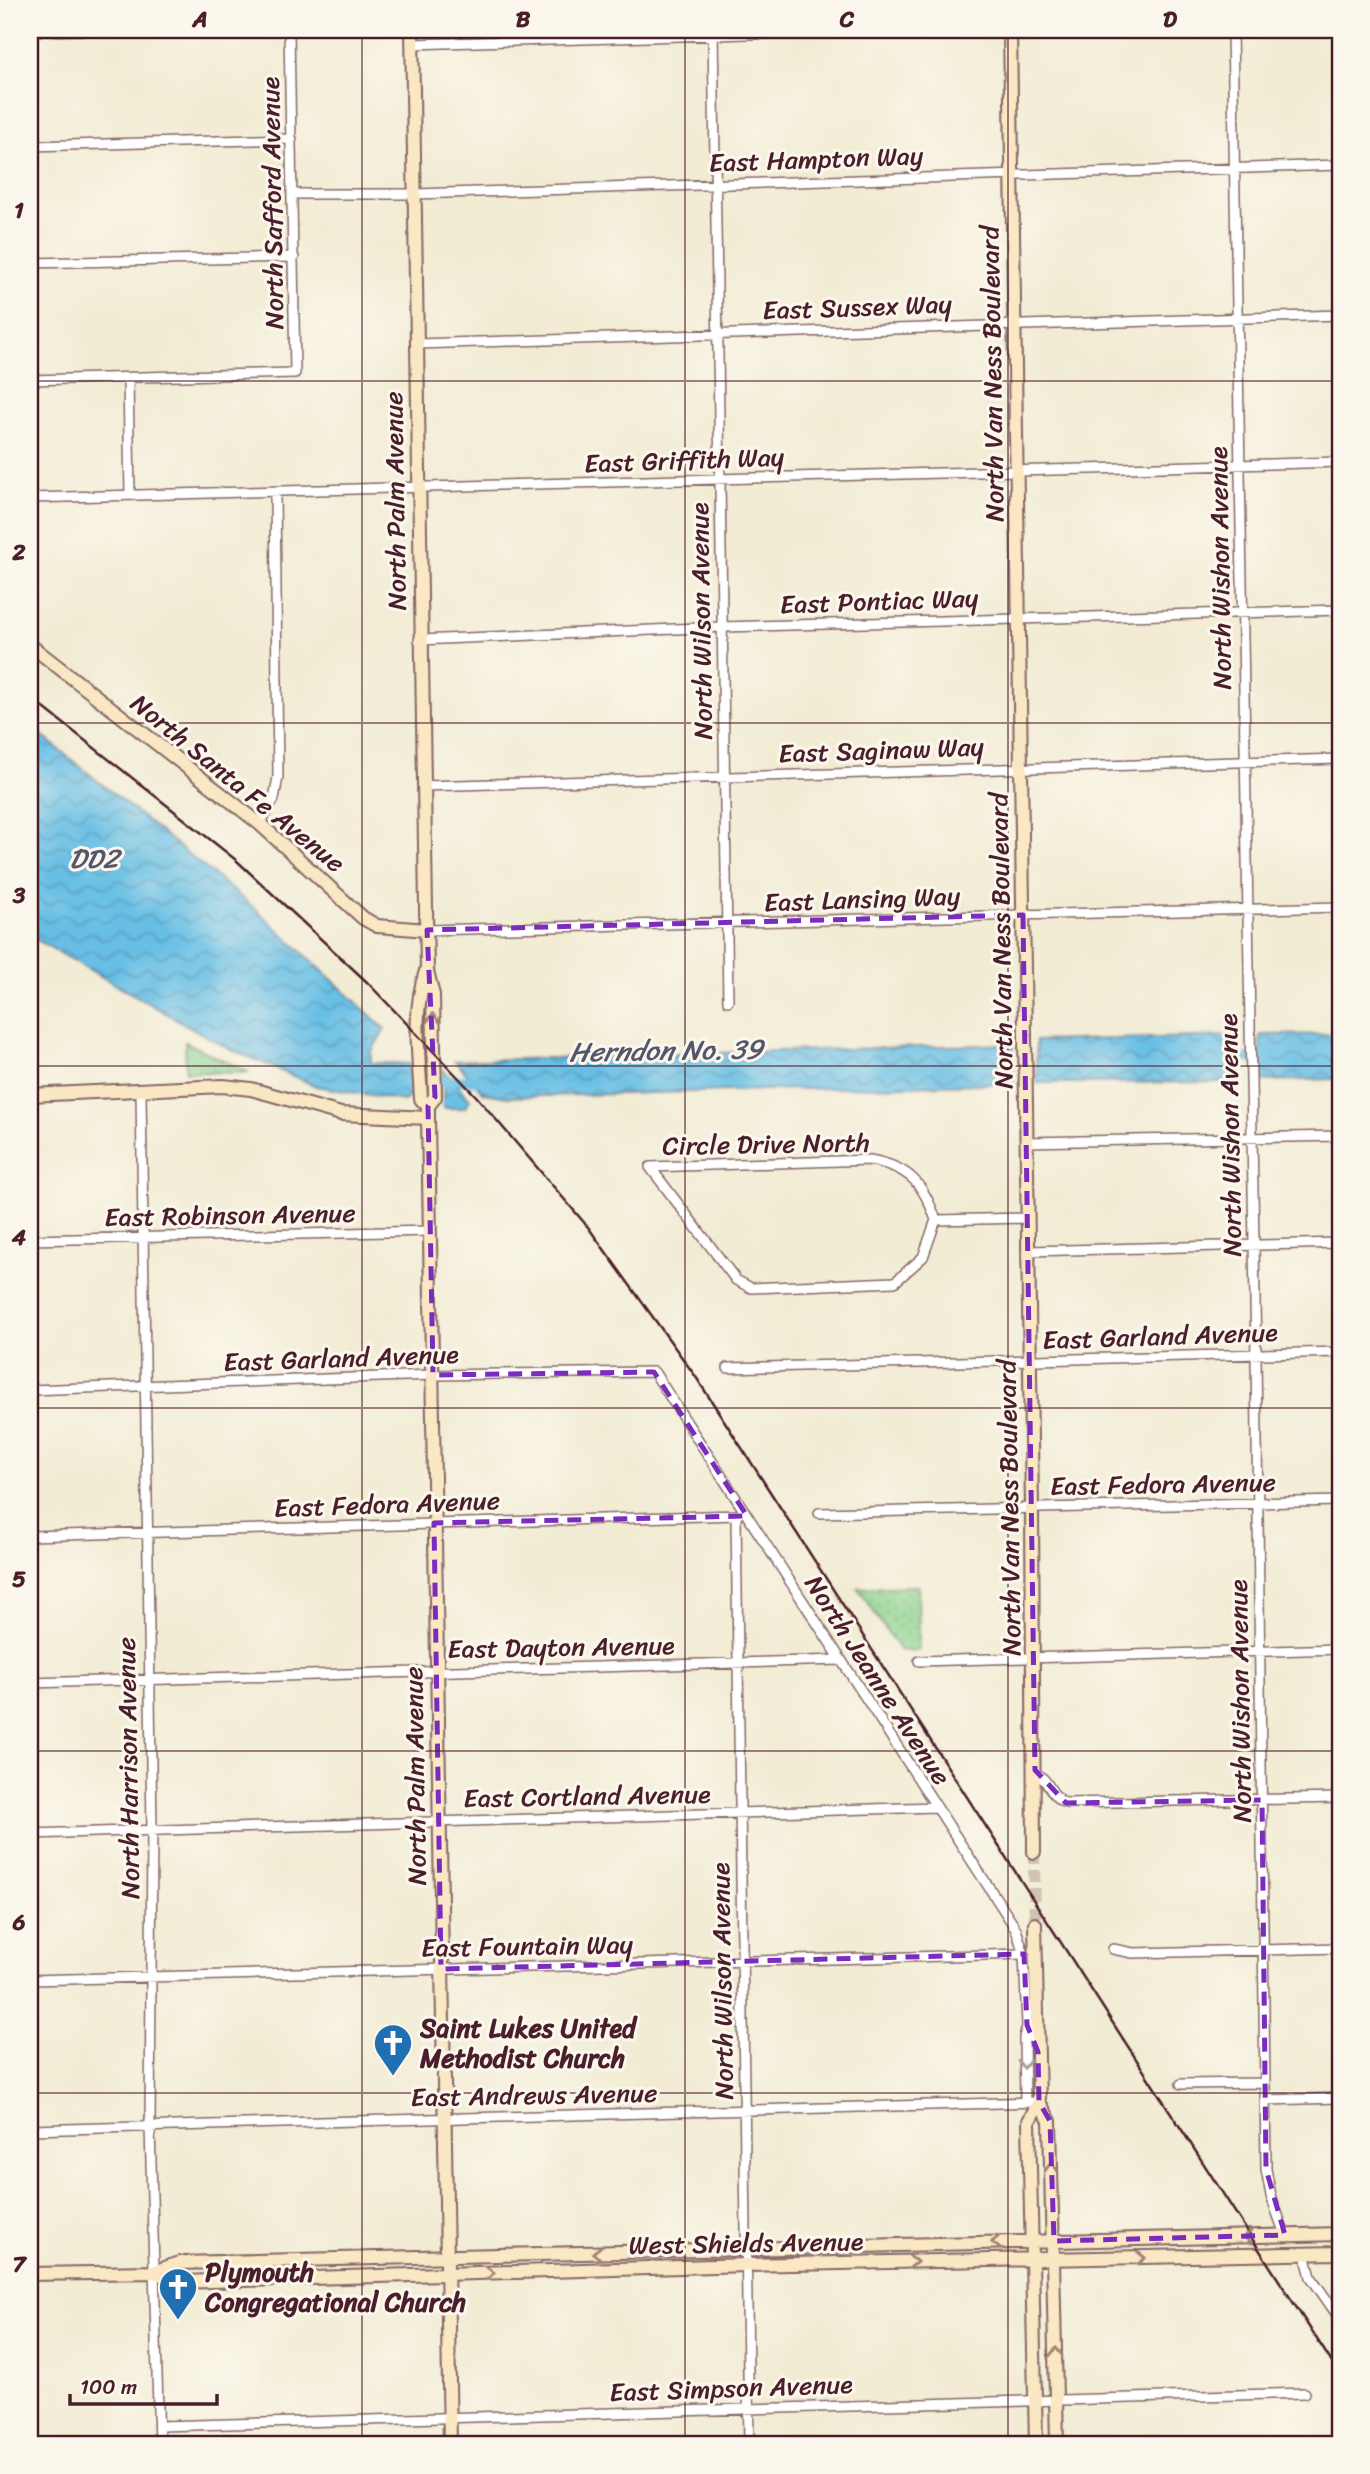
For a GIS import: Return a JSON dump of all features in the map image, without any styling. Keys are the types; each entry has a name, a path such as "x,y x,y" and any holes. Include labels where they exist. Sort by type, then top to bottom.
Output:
{"main road":[{"name":"North Palm Avenue","path":"412,30 419,640 427,971 433,995 434,1066 428,1104 445,2274 450,2444"},
{"name":"North Van Ness Boulevard","path":"1010,30 1034,1657 1034,1852"},
{"name":"North Santa Fe Avenue","path":"30,645 260,824 363,918 377,926 426,930"},
{"name":"North Palm Avenue","path":"427,971 418,993 420,1064 428,1104"},
{"path":"30,1095 223,1086 251,1089 341,1114 428,1104"},
{"path":"1035,1924 1039,2102 1029,2121 1036,2444"},
{"path":"1039,2102 1050,2121 1057,2444"},
{"name":"West Shields Avenue","path":"30,2274 154,2272 179,2263 1340,2234"},
{"name":"West Shields Avenue","path":"154,2272 179,2282 747,2265 1340,2253"}],"street":[{"path":"30,31 85,30"},
{"path":"412,44 713,32 883,30"},
{"name":"North Wishon Avenue","path":"1233,30 1238,464 1256,1355 1265,2099 1268,2182 1285,2235"},
{"name":"North Safford Avenue","path":"128,379 295,373 290,31"},
{"name":"North Wilson Avenue","path":"713,32 728,1002"},
{"path":"30,146 292,139"},
{"name":"East Hampton Way","path":"294,194 415,194 1340,165"},
{"path":"30,263 294,257"},
{"name":"East Sussex Way","path":"417,344 718,332 1340,315"},
{"path":"30,380 128,379 130,495"},
{"name":"East Griffith Way","path":"30,498 1340,462"},
{"path":"260,824 274,799 278,777 275,493"},
{"name":"East Pontiac Way","path":"419,640 722,627 1340,610"},
{"name":"East Saginaw Way","path":"424,786 723,775 1340,759"},
{"name":"East Lansing Way","path":"426,930 1340,907"},
{"name":"North Harrison Avenue","path":"141,1091 145,1533 152,1830 150,2127 159,2444"},
{"path":"1026,1142 1340,1136"},
{"name":"Circle Drive North","path":"870,1160 894,1164 916,1180 929,1200 936,1220 923,1257 895,1282 751,1288 736,1280 650,1167 870,1160"},
{"path":"936,1220 1028,1218"},
{"name":"East Robinson Avenue","path":"30,1240 430,1231"},
{"path":"1028,1251 1340,1243"},
{"name":"East Garland Avenue","path":"728,1368 1340,1352"},
{"name":"East Garland Avenue","path":"30,1390 433,1375 645,1369 654,1372"},
{"name":"North Jeanne Avenue","path":"654,1372 740,1514 841,1660 1016,1928 1024,1954 1027,2025 1024,2037 1025,2103"},
{"name":"East Fedora Avenue","path":"819,1513 1340,1501"},
{"name":"North Wilson Avenue","path":"740,1514 737,1664 746,2111 749,2444"},
{"name":"East Fedora Avenue","path":"30,1536 740,1514"},
{"path":"919,1661 1340,1649"},
{"name":"East Dayton Avenue","path":"30,1683 841,1660"},
{"path":"1035,1773 1045,1779 1058,1801 1066,1803 1340,1798"},
{"name":"East Cortland Avenue","path":"30,1834 936,1807"},
{"path":"1113,1949 1133,1953 1340,1948"},
{"name":"East Fountain Way","path":"30,1980 1024,1954"},
{"name":"North Jeanne Avenue","path":"1027,2025 1038,2052"},
{"path":"1181,2084 1265,2083"},
{"path":"1265,2099 1340,2098"},
{"name":"East Andrews Avenue","path":"30,2130 1039,2102"},
{"path":"1305,2253 1311,2277 1340,2319"},
{"name":"East Simpson Avenue","path":"159,2426 450,2420 1036,2399 1305,2393"}],"highlighted area":[{"path":"1023,915 1035,1770 1066,1803 1262,1800 1266,2169 1285,2235 1054,2241 1050,2121 1039,2102 1038,2052 1027,2025 1024,1954 441,1969 434,1523 747,1516 654,1372 433,1375 428,1106 435,1097 427,930"}],"green space":[{"path":"185,1042 250,1073 186,1072"},
{"path":"918,1586 919,1650 900,1651 858,1588"}],"water":[{"name":"DD2","path":"30,726 258,911 385,1029 371,1052 371,1063 410,1064 411,1095 404,1101 316,1086 226,1047 30,936"},
{"path":"1340,1034 1340,1079 1260,1081 1260,1035"},
{"path":"1236,1036 1239,1048 1237,1082 1037,1083 1036,1041"},
{"path":"1013,1044 1014,1083 508,1097 484,1093 455,1061"},
{"path":"443,1070 470,1099 464,1108 443,1108"}],"waterway":[{"name":"Herndon No. 39","path":"1224,1059 1271,1058"},
{"name":"Herndon No. 39","path":"398,1081 484,1080"}],"tunnel":[{"path":"1034,1852 1035,1924"}],"railway":[{"path":"30,697 236,860 367,982 476,1096 588,1227 696,1377 1340,2375"}],"place":[{"name":"Saint Lukes United Methodist Church","path":"393,2077"},
{"name":"Plymouth Congregational Church","path":"178,2321"}]}
